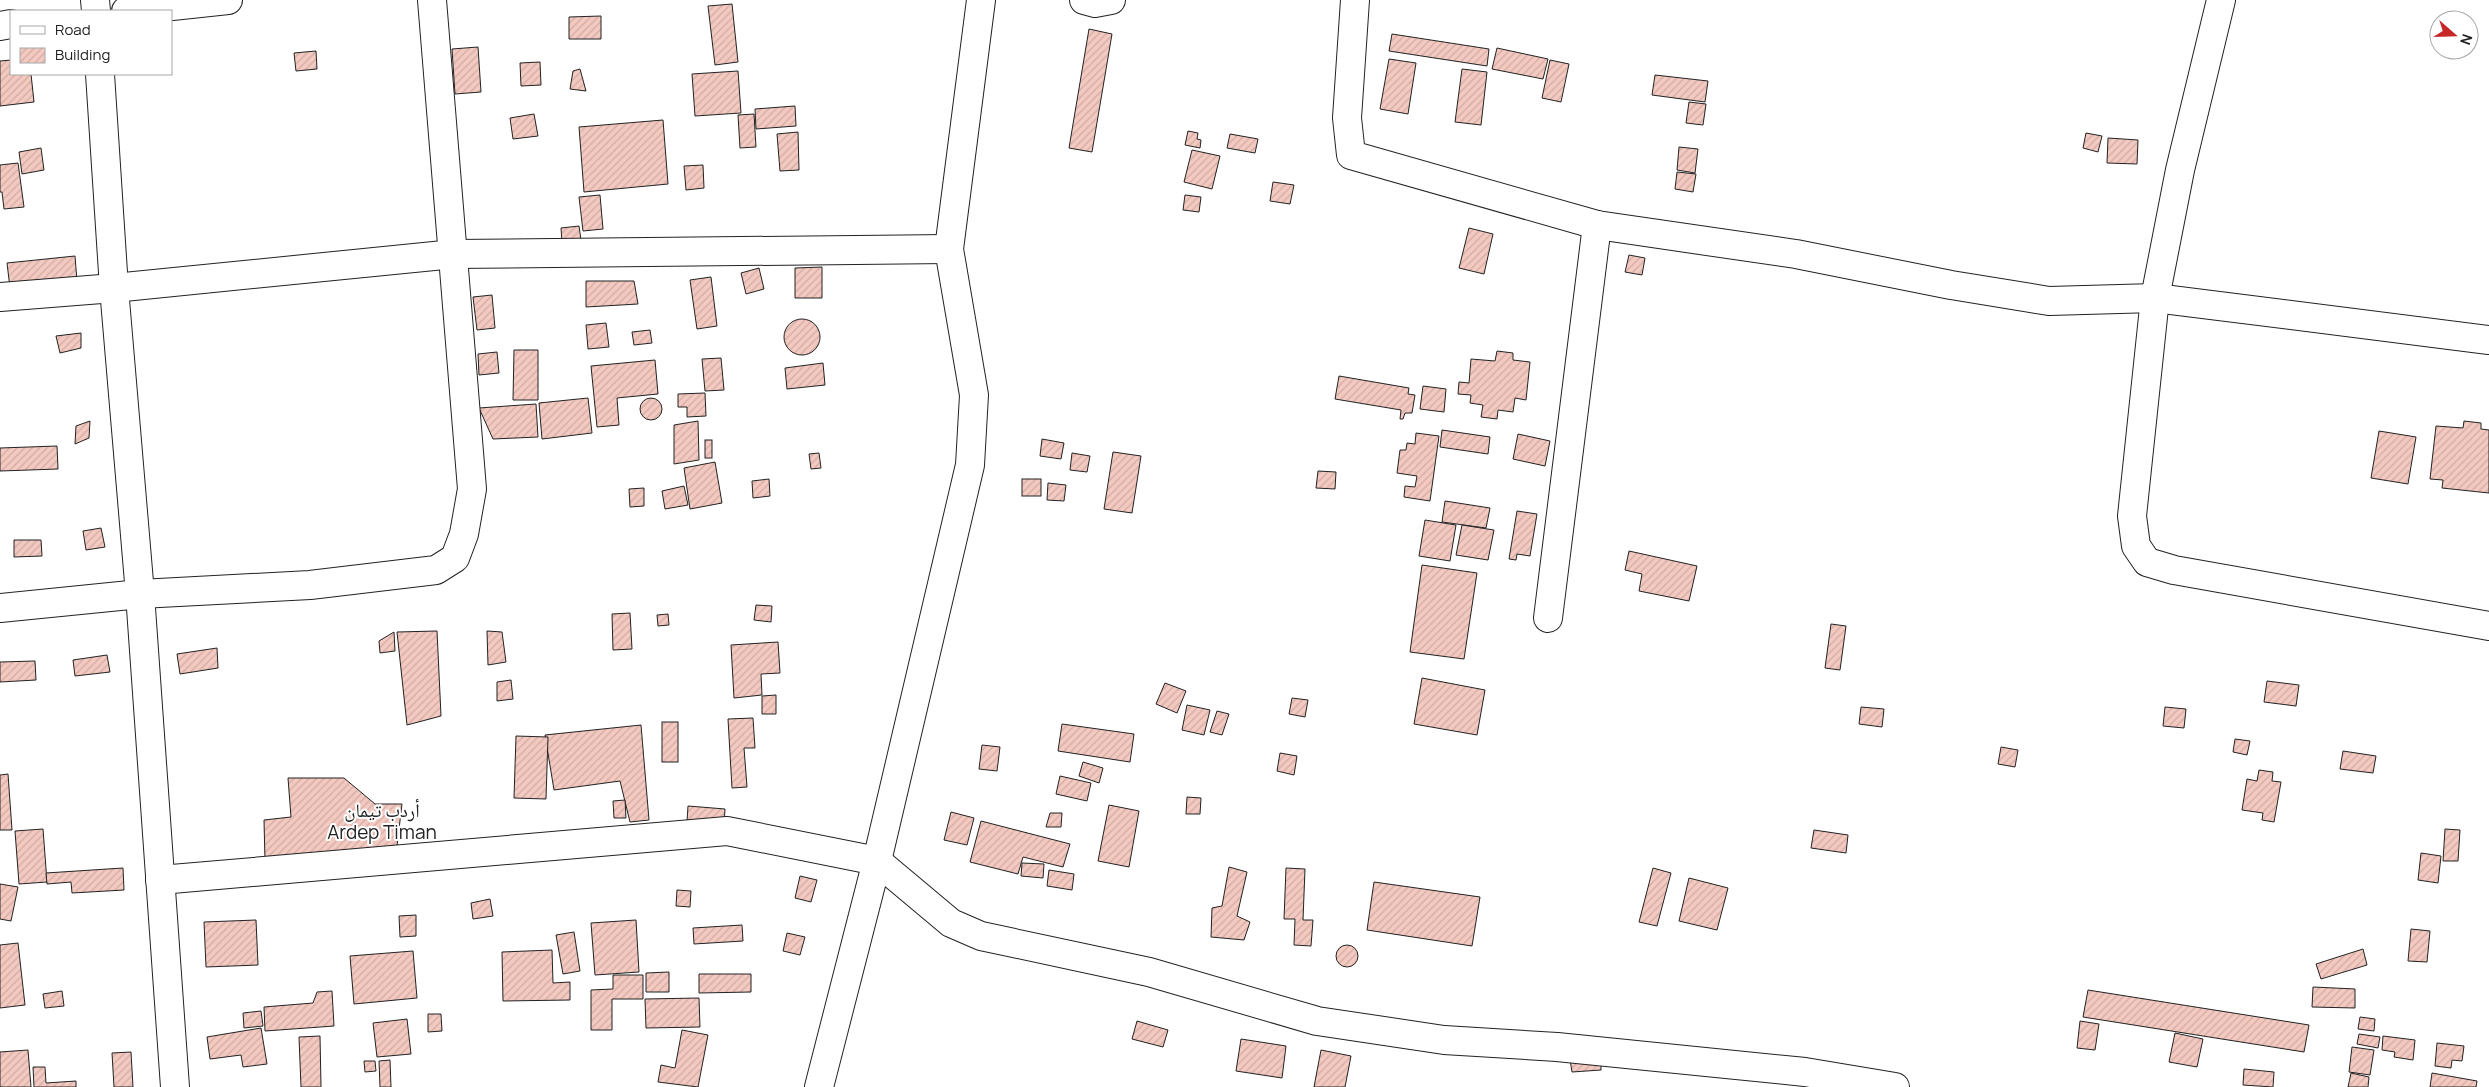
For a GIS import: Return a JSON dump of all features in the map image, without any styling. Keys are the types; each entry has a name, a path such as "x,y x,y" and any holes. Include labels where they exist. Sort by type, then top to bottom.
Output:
{"street":[{"path":"135,10 228,0"},
{"path":"0,608 140,594 310,585 436,570 455,558 464,534 472,489 432,0"},
{"path":"818,1087 877,861 970,465 974,395 949,249 981,0"},
{"path":"1084,0 1095,3 1111,0"},
{"path":"1354,0 1347,118 1351,154 1597,225 1796,254 1951,285 2049,301 2155,298 2489,340"},
{"path":"2221,0 2180,170 2155,298 2132,516 2136,546 2147,562 2174,570 2489,626"},
{"path":"100,75 114,288 140,594 175,1087"},
{"path":"1548,618 1597,225"},
{"path":"0,296 114,288 454,254 949,249"},
{"path":"160,880 727,831 877,861 951,923 980,936 1149,972 1317,1020 1444,1040 1567,1048 1805,1072 1895,1087"}],"building":[{"path":"732,4 738,62 715,65 708,6"},
{"path":"601,16 601,39 569,39 569,17"},
{"path":"1089,29 1112,34 1092,152 1069,148"},
{"path":"1392,34 1489,49 1487,66 1389,51"},
{"path":"478,47 481,92 455,94 452,49"},
{"path":"1497,48 1548,59 1543,79 1492,69"},
{"path":"316,51 317,69 296,71 294,53"},
{"path":"1389,59 1416,63 1408,114 1380,109"},
{"path":"10,60 10,75 31,75 34,102 0,106 0,61"},
{"path":"1550,60 1569,64 1561,102 1542,98"},
{"path":"540,62 541,85 521,86 520,63"},
{"path":"580,69 586,91 570,89 573,71"},
{"path":"1462,69 1487,72 1481,125 1455,122"},
{"path":"738,71 741,113 695,116 692,74"},
{"path":"1655,75 1708,81 1705,102 1652,95"},
{"path":"1689,102 1706,104 1703,125 1686,123"},
{"path":"795,106 796,126 756,129 755,109"},
{"path":"534,114 538,136 513,139 510,118"},
{"path":"754,114 756,147 740,148 738,115"},
{"path":"663,120 668,184 584,192 579,127"},
{"path":"1188,131 1198,133 1197,139 1201,140 1200,148 1185,145"},
{"path":"798,132 799,170 780,171 777,134"},
{"path":"2086,133 2102,136 2098,152 2083,148"},
{"path":"1230,134 1258,139 1255,153 1227,148"},
{"path":"2108,138 2138,140 2137,164 2107,163"},
{"path":"1679,147 1698,149 1695,173 1677,170"},
{"path":"41,148 44,170 22,174 19,152"},
{"path":"1192,150 1220,156 1212,189 1184,182"},
{"path":"18,163 24,207 4,209 2,192 0,192 0,165"},
{"path":"703,165 704,188 686,190 684,166"},
{"path":"1677,172 1696,174 1693,192 1675,189"},
{"path":"1273,182 1294,185 1290,204 1270,201"},
{"path":"600,195 603,229 583,231 579,197"},
{"path":"1185,195 1201,197 1199,212 1183,210"},
{"path":"579,226 581,240 562,242 561,228"},
{"path":"1469,228 1493,234 1484,274 1459,268"},
{"path":"1629,255 1645,258 1642,275 1625,272"},
{"path":"75,256 77,281 10,288 7,263"},
{"path":"822,267 822,298 795,298 795,268"},
{"path":"759,268 764,289 746,294 741,273"},
{"path":"711,277 717,326 697,329 690,280"},
{"path":"586,281 634,281 638,304 586,307"},
{"path":"492,295 495,328 477,330 473,297"},
{"path":"802,319 814,325 820,337 814,349 802,355 790,349 784,337 790,325"},
{"path":"606,323 609,347 588,349 586,325"},
{"path":"650,330 652,343 634,345 632,332"},
{"path":"81,333 81,348 60,353 56,336"},
{"path":"514,350 538,350 538,400 513,400"},
{"path":"1497,351 1513,353 1513,360 1530,362 1526,400 1515,398 1513,412 1498,410 1497,419 1481,417 1483,405 1470,403 1471,395 1458,394 1459,382 1469,383 1471,359 1495,361"},
{"path":"497,352 499,373 479,375 478,354"},
{"path":"721,358 724,390 705,391 702,359"},
{"path":"655,360 658,394 617,398 619,425 597,427 591,366"},
{"path":"823,363 825,385 787,389 785,368"},
{"path":"1339,376 1409,388 1408,394 1415,395 1412,413 1405,413 1403,419 1400,419 1401,410 1335,399"},
{"path":"1423,386 1446,389 1444,412 1420,409"},
{"path":"705,393 706,416 687,417 687,407 678,407 678,394"},
{"path":"588,398 592,433 542,439 539,403"},
{"path":"651,398 659,401 662,409 659,417 651,420 643,417 640,409 643,401"},
{"path":"536,404 538,437 493,439 479,408"},
{"path":"90,421 89,438 75,444 76,426"},
{"path":"698,421 699,460 674,464 674,425"},
{"path":"2464,421 2481,423 2481,429 2489,430 2489,493 2442,488 2443,480 2430,479 2436,426 2463,428"},
{"path":"1442,430 1490,437 1488,454 1440,447"},
{"path":"2379,431 2416,437 2408,484 2371,478"},
{"path":"1416,433 1439,436 1430,501 1404,497 1405,486 1415,487 1417,476 1397,473 1400,450 1406,450 1407,443 1415,444"},
{"path":"1518,434 1550,441 1545,466 1513,459"},
{"path":"1042,439 1064,443 1061,459 1040,456"},
{"path":"705,440 712,440 712,458 705,458"},
{"path":"57,446 58,469 0,471 0,448"},
{"path":"1113,452 1141,456 1132,513 1104,509"},
{"path":"819,453 821,468 811,469 809,454"},
{"path":"1072,453 1090,456 1087,472 1070,470"},
{"path":"715,462 722,503 690,509 684,468"},
{"path":"1318,471 1336,472 1335,489 1316,488"},
{"path":"769,479 770,496 753,498 752,481"},
{"path":"1022,479 1041,479 1041,496 1022,496"},
{"path":"1048,483 1066,485 1064,501 1047,500"},
{"path":"684,486 688,505 665,509 662,491"},
{"path":"644,488 644,506 630,507 629,489"},
{"path":"1445,501 1490,508 1486,528 1442,522"},
{"path":"1517,511 1537,514 1530,556 1517,554 1516,560 1509,559"},
{"path":"1425,520 1456,525 1450,561 1419,556"},
{"path":"1462,525 1494,530 1488,560 1456,555"},
{"path":"101,528 105,547 86,550 83,531"},
{"path":"14,540 41,540 42,556 14,557"},
{"path":"1629,551 1697,566 1689,601 1639,591 1642,574 1625,570"},
{"path":"1422,565 1477,573 1464,659 1410,652"},
{"path":"756,605 772,606 771,622 754,620"},
{"path":"630,613 632,649 613,650 612,614"},
{"path":"668,614 669,625 658,626 657,615"},
{"path":"1831,624 1846,626 1840,670 1825,668"},
{"path":"437,631 441,716 407,725 397,632"},
{"path":"487,631 502,632 506,662 488,665"},
{"path":"394,632 395,651 380,653 379,641"},
{"path":"778,642 780,673 761,674 762,695 734,698 731,645"},
{"path":"217,648 218,668 180,674 177,654"},
{"path":"107,655 110,672 75,676 73,660"},
{"path":"35,661 36,680 0,682 0,662"},
{"path":"1422,678 1485,690 1477,735 1414,724"},
{"path":"511,680 513,699 497,701 497,682"},
{"path":"2267,681 2299,685 2296,706 2264,702"},
{"path":"1165,683 1186,691 1177,713 1156,704"},
{"path":"776,695 776,714 762,714 762,696"},
{"path":"1292,698 1308,700 1305,717 1289,714"},
{"path":"1187,705 1210,710 1204,735 1182,730"},
{"path":"1861,707 1884,709 1882,727 1859,724"},
{"path":"2165,707 2186,709 2184,728 2163,726"},
{"path":"1217,711 1229,714 1222,735 1210,732"},
{"path":"753,718 755,748 744,748 747,787 732,788 728,719"},
{"path":"662,722 678,722 678,762 662,762"},
{"path":"1062,724 1134,734 1130,762 1058,751"},
{"path":"641,725 649,820 630,822 620,781 554,790 545,735"},
{"path":"516,736 548,737 546,799 514,798"},
{"path":"2235,739 2250,741 2247,755 2233,752"},
{"path":"982,745 1000,747 997,771 979,769"},
{"path":"2001,747 2018,750 2015,767 1998,764"},
{"path":"2343,751 2376,756 2373,773 2340,769"},
{"path":"1280,753 1297,756 1294,775 1277,771"},
{"path":"1083,762 1103,768 1099,783 1079,776"},
{"path":"2259,770 2273,772 2272,781 2281,782 2274,822 2262,820 2263,813 2242,810 2247,779 2257,781"},
{"path":"8,774 12,830 0,830 0,775"},
{"path":"1060,776 1091,783 1087,801 1056,794"},
{"path":"288,778 344,778 375,804 402,804 397,846 265,861 264,820 291,817"},
{"path":"1187,797 1201,798 1200,814 1186,814"},
{"path":"625,800 626,818 614,818 613,801"},
{"path":"1109,805 1139,811 1129,867 1098,861"},
{"path":"688,806 725,809 724,825 687,822"},
{"path":"951,812 974,818 967,845 944,840"},
{"path":"1050,813 1062,813 1061,827 1046,827"},
{"path":"981,821 1070,844 1063,867 1023,857 1018,874 970,862"},
{"path":"43,829 47,882 19,884 15,831"},
{"path":"2445,829 2460,830 2458,861 2443,861"},
{"path":"1814,830 1848,835 1846,853 1811,848"},
{"path":"2421,853 2441,856 2438,883 2418,880"},
{"path":"1022,863 1044,864 1043,878 1021,876"},
{"path":"1229,867 1247,872 1237,916 1250,922 1244,940 1211,937 1212,908 1222,906"},
{"path":"123,868 124,890 72,893 71,882 47,884 46,873"},
{"path":"1286,868 1305,869 1303,920 1313,920 1311,946 1294,945 1295,919 1284,919"},
{"path":"1653,868 1671,873 1657,926 1639,922"},
{"path":"1049,870 1074,874 1072,890 1047,886"},
{"path":"800,876 817,880 811,902 795,898"},
{"path":"1689,878 1728,888 1717,930 1679,921"},
{"path":"1374,882 1480,897 1472,946 1367,930"},
{"path":"0,884 18,887 11,921 0,919"},
{"path":"677,890 691,891 690,907 676,906"},
{"path":"490,899 493,916 473,919 471,903"},
{"path":"416,915 416,936 400,937 399,916"},
{"path":"256,920 258,965 206,967 204,922"},
{"path":"636,920 639,972 595,975 591,923"},
{"path":"742,925 743,941 694,944 693,928"},
{"path":"2411,929 2430,931 2427,962 2408,961"},
{"path":"574,932 580,971 563,974 556,935"},
{"path":"787,933 805,937 800,955 783,951"},
{"path":"18,943 25,1005 0,1008 0,945"},
{"path":"1347,945 1355,948 1358,956 1355,964 1347,967 1339,964 1336,956 1339,948"},
{"path":"2363,949 2367,965 2321,979 2316,964"},
{"path":"552,950 553,983 570,982 570,1000 503,1001 502,952"},
{"path":"413,951 417,998 354,1004 350,956"},
{"path":"669,972 669,992 646,992 646,973"},
{"path":"699,974 751,974 751,992 699,993"},
{"path":"613,975 643,975 643,999 612,999 612,1030 591,1030 591,990 613,989"},
{"path":"2313,987 2355,989 2355,1008 2312,1007"},
{"path":"2088,990 2309,1025 2304,1052 2083,1017"},
{"path":"62,991 64,1006 45,1008 43,994"},
{"path":"332,991 334,1026 265,1031 264,1007 313,1003 317,992"},
{"path":"699,998 700,1027 646,1028 645,999"},
{"path":"261,1011 263,1026 244,1028 243,1013"},
{"path":"428,1014 441,1014 442,1031 428,1032"},
{"path":"2360,1017 2375,1019 2374,1031 2358,1029"},
{"path":"407,1019 411,1054 377,1057 373,1023"},
{"path":"1137,1021 1168,1030 1163,1047 1132,1039"},
{"path":"2080,1021 2099,1024 2095,1050 2077,1048"},
{"path":"261,1028 267,1064 243,1067 241,1055 210,1059 207,1037"},
{"path":"682,1030 708,1035 698,1087 658,1082 661,1065 675,1068"},
{"path":"2175,1033 2203,1039 2197,1067 2169,1062"},
{"path":"2359,1034 2380,1037 2378,1048 2357,1044"},
{"path":"320,1036 321,1087 301,1087 299,1037"},
{"path":"2383,1036 2415,1040 2413,1060 2394,1057 2395,1052 2382,1050"},
{"path":"1241,1039 1286,1046 1282,1078 1236,1071"},
{"path":"2437,1043 2464,1046 2462,1061 2452,1060 2451,1068 2435,1066"},
{"path":"2352,1047 2374,1050 2370,1075 2349,1072"},
{"path":"28,1050 31,1087 0,1087 0,1052"},
{"path":"1321,1050 1351,1056 1345,1087 1314,1087"},
{"path":"131,1052 133,1087 114,1087 112,1053"},
{"path":"1569,1053 1601,1055 1601,1070 1572,1072"},
{"path":"390,1060 391,1087 380,1087 379,1061"},
{"path":"364,1061 375,1061 376,1071 365,1072"},
{"path":"33,1067 45,1067 46,1083 76,1081 76,1087 34,1087"},
{"path":"2244,1069 2274,1072 2273,1087 2243,1085"},
{"path":"2351,1073 2369,1077 2368,1087 2348,1087"},
{"path":"2432,1073 2477,1081 2476,1087 2430,1087"}],"district":[{"name":"أردب تيمان Ardep Timan","path":"382,821"}]}
